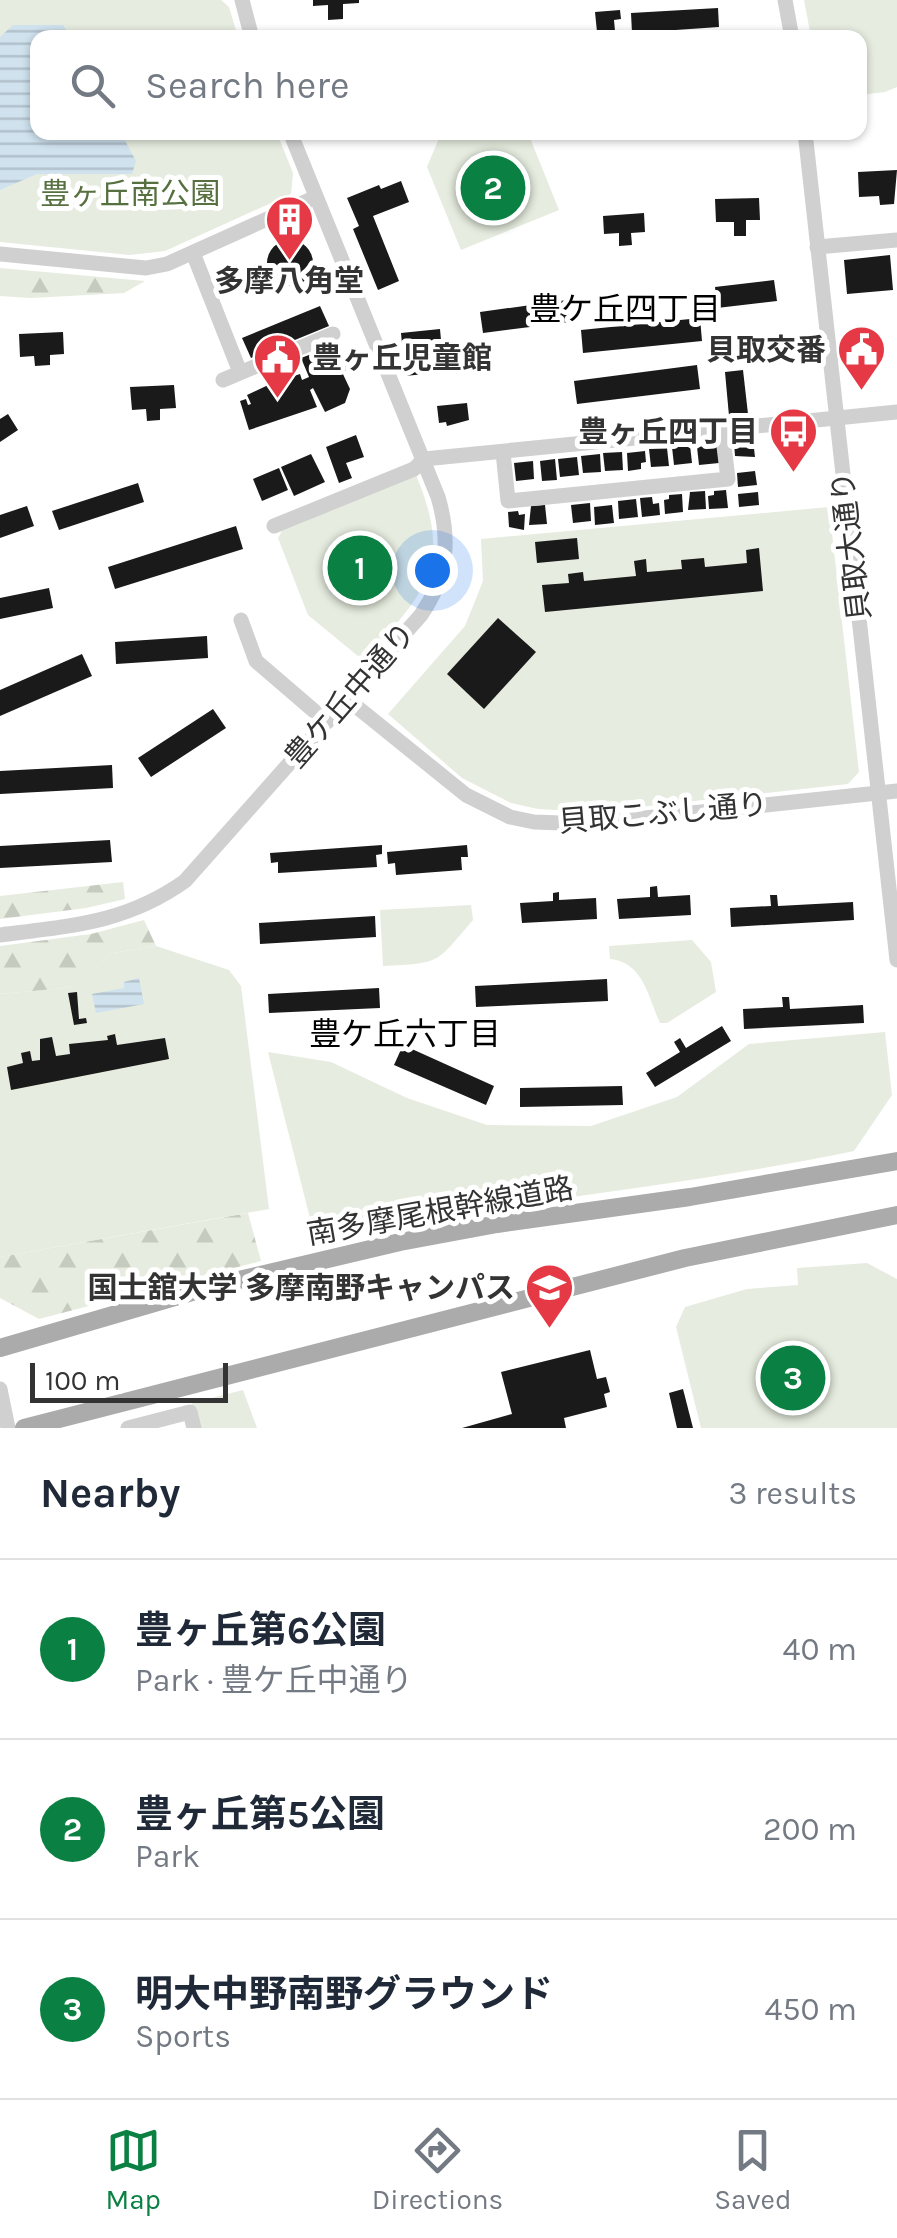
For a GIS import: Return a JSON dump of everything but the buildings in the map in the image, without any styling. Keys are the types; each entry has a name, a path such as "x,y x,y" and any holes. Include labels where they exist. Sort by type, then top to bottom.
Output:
{"main road":[{"name":"南多摩尾根幹線道路","path":"0,1348 209,1287 400,1242 497,1224 690,1198 897,1160"},
{"path":"24,1428 685,1258 897,1216"}],"street":[{"path":"242,0 250,30"},
{"path":"785,0 791,30"},
{"name":"豊ケ丘中通り","path":"0,935 113,918 170,892 199,868 421,615 438,586 447,534 438,497 293,140"},
{"name":"貝取大通り","path":"806,140 897,960"},
{"path":"0,254 146,268 167,264 316,197"},
{"path":"817,247 897,240"},
{"path":"192,253 240,372"},
{"path":"222,380 332,334"},
{"path":"274,526 414,469 424,459 897,412"},
{"path":"503,452 508,501 728,479 722,430"},
{"path":"248,625 262,676 326,722"},
{"name":"貝取こぶし通り","path":"348,698 466,795 510,816 534,822 588,824 897,791"},
{"path":"0,1389 8,1428"},
{"path":"0,1412 8,1428"},
{"path":"128,1428 190,1412 194,1428"}],"green space":[{"name":"豊ヶ丘南公園","path":"0,0 221,0 229,7 236,30 30,30 30,140 280,140 293,173 291,194 165,251 130,255 0,242"},
{"path":"804,0 897,0 897,87 867,94 867,30 810,30"},
{"path":"438,140 531,140 559,210 461,250 427,167"},
{"path":"0,268 145,281 124,293 0,296"},
{"path":"416,475 433,534 427,577 417,597 364,661 308,615 278,538 282,531"},
{"path":"829,507 859,772 848,784 594,812 538,809 511,803 462,778 388,714 465,626 483,581 481,539"},
{"path":"123,882 125,899 0,919 0,896"},
{"path":"471,905 473,920 436,958 417,964 383,966 380,910"},
{"path":"144,920 156,946 112,953 76,987 0,994 0,946 91,934"},
{"path":"692,940 711,962 716,992 667,1023 660,1023 643,982 630,966 610,959 609,946"},
{"path":"156,946 229,970 241,986 269,1209 0,1257 0,994 75,987 112,953"},
{"path":"885,1032 892,1095 854,1151 315,1238 268,1052 331,1062 407,1098 487,1125 591,1126 677,1097 749,1044"},
{"path":"248,1213 261,1261 39,1319 0,1298 0,1257"},
{"path":"867,1263 897,1279 897,1428 701,1428 676,1327 685,1307 747,1289 798,1285 797,1268"},
{"path":"243,1390 257,1428 198,1428 192,1403"}],"water":[{"path":"13,25 63,25 67,30 30,30 30,140 125,140 136,161 132,174 37,174 0,190 0,37"},
{"path":"139,978 144,1004 96,1013 92,994 124,988 124,982"}],"place":[{"name":"豊ヶ丘第5公園","path":"493,188"},
{"name":"多摩八角堂","path":"289,262"},
{"name":"貝取交番","path":"861,392"},
{"name":"豊ヶ丘児童館","path":"277,400"},
{"name":"豊ヶ丘四丁目","path":"793,474"},
{"name":"豊ヶ丘第6公園","path":"360,568"},
{"name":"国士舘大学 多摩南野キャンパス","path":"550,1330"},
{"name":"明大中野南野グラウンド","path":"793,1378"}],"district":[{"name":"豊ケ丘四丁目","path":"625,309"},
{"name":"豊ケ丘六丁目","path":"405,1034"}]}
